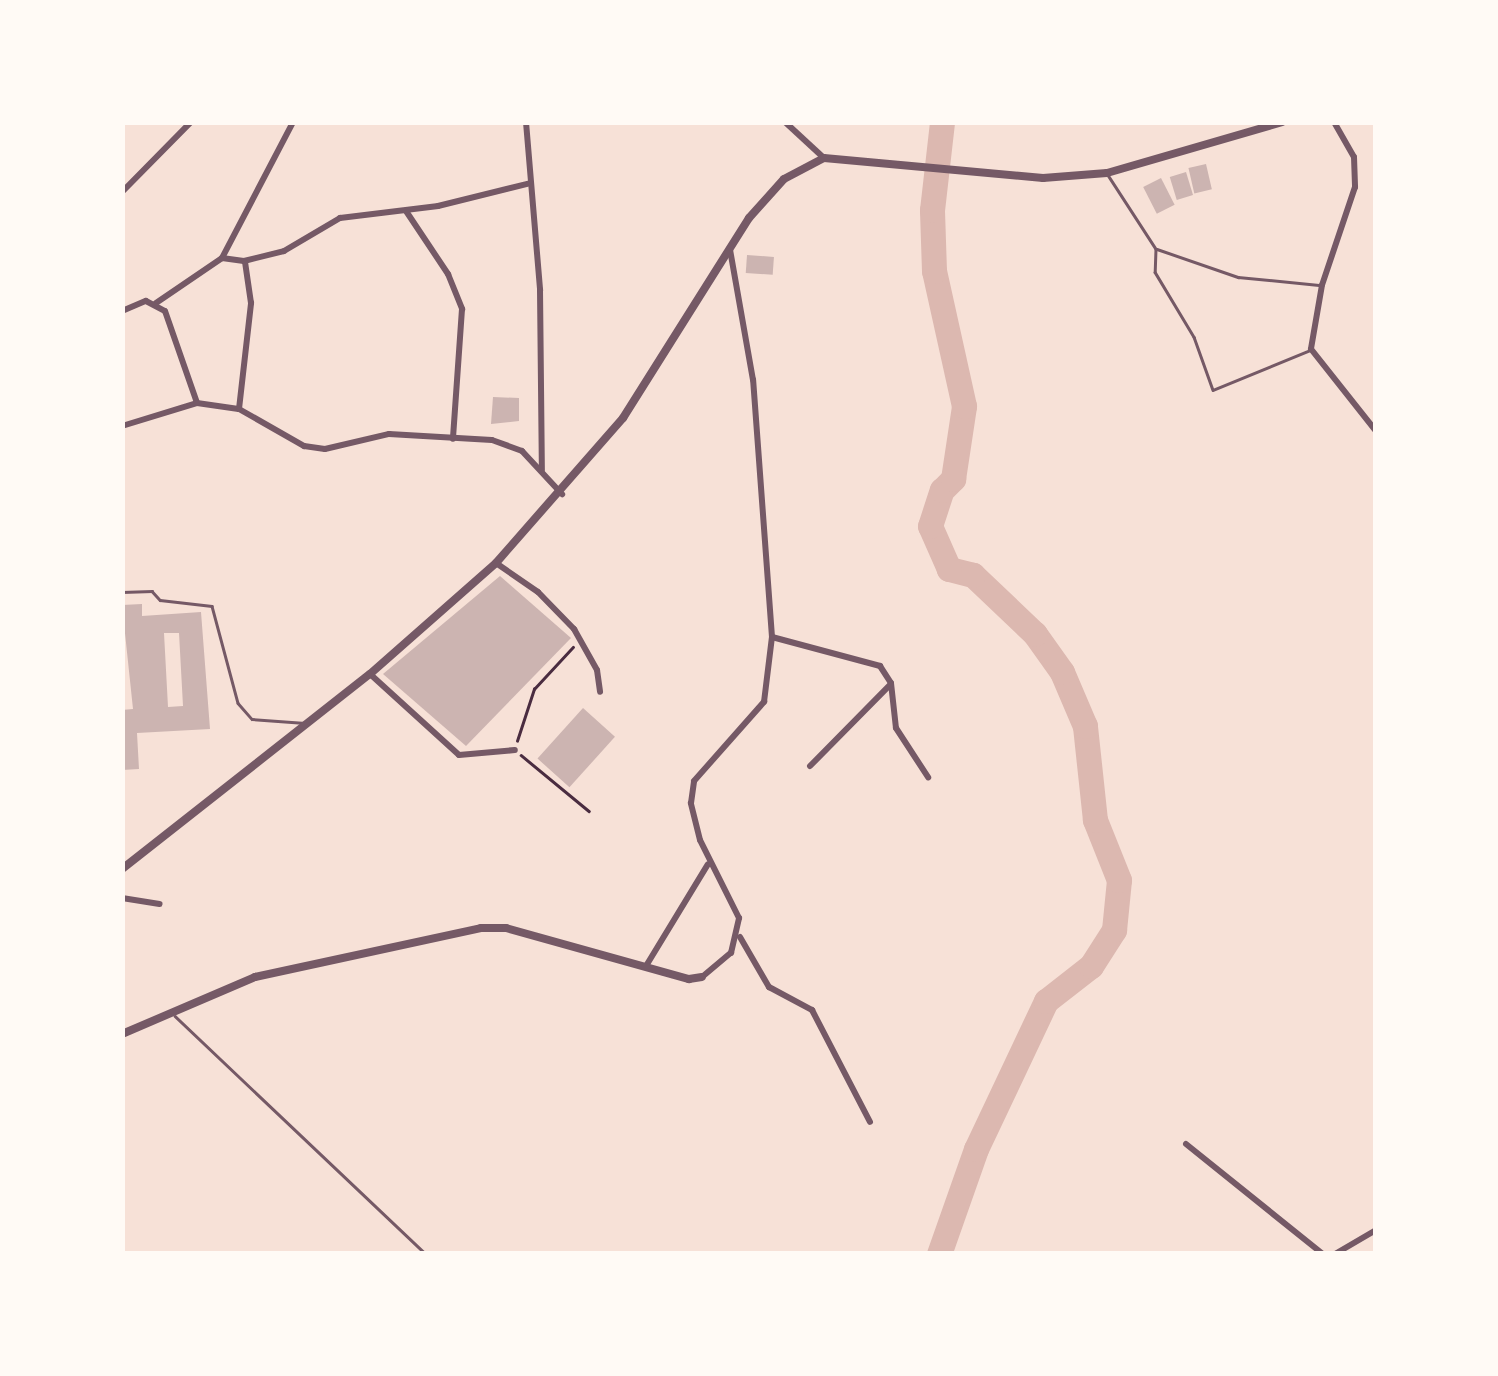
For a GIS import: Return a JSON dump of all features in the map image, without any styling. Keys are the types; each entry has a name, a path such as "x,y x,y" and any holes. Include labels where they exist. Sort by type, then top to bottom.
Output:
{"street":[{"path":"122,192 190,122"},
{"path":"122,310 156,303 222,258 292,122"},
{"path":"526,122 527,184 540,290 542,470"},
{"path":"785,122 824,158"},
{"path":"122,869 370,674 496,564 562,494 623,418 730,250 784,179 824,158 1043,178 1107,174 1282,122"},
{"path":"1334,122 1354,157 1355,186 1322,285 1311,349 1376,431"},
{"path":"222,258 244,261 284,251 340,218 406,211 527,184"},
{"path":"406,211 448,274 462,310 454,439"},
{"path":"730,250 753,380 772,637 764,702 694,781 690,804 708,864 734,902 739,936 769,987 812,1010 870,1122"},
{"path":"239,409 251,303 244,261"},
{"path":"156,303 196,403"},
{"path":"122,426 196,403 239,409 304,446 325,449 389,434 492,440 522,451 562,494"},
{"path":"496,564 538,592 574,629 598,670 600,692"},
{"path":"772,637 862,658 880,666 892,683 896,728 928,776"},
{"path":"370,674 459,756 515,750"},
{"path":"810,766 892,683"},
{"path":"646,966 708,864"},
{"path":"122,898 160,904"},
{"path":"122,1034 175,1016 255,977 482,928 506,928 702,977 718,968 739,936"},
{"path":"1186,1144 1323,1254"},
{"path":"1336,1254 1376,1230"}],"lane":[{"path":"1107,174 1156,248 1155,272 1194,337 1213,390 1311,349"},
{"path":"1156,248 1238,277 1322,285"},
{"path":"122,592 152,591 160,600 212,606 238,703 252,719 307,723"},
{"path":"175,1016 426,1254"}],"path":[{"path":"574,646 534,688 515,750 589,811"}],"building":[{"path":"1206,164 1212,189 1194,193 1188,168"},
{"path":"1186,172 1193,195 1177,200 1170,177"},
{"path":"1161,178 1175,205 1157,214 1143,187"},
{"path":"747,255 774,257 773,275 746,273"},
{"path":"493,397 519,398 519,421 491,424"},
{"path":"500,576 571,638 466,746 383,674"},
{"path":"142,604 142,616 201,612 210,729 137,733 139,769 122,770 122,710 133,709 122,605","holes":["164,633 179,633 183,706 168,707"]},
{"path":"583,708 615,737 569,787 537,759"}],"waterway":[{"path":"939,1254 976,1149 1046,1001 1091,966 1114,930 1119,880 1095,820 1085,726 1062,672 1035,634 973,575 949,569 930,526 942,490 953,479 964,406 934,271 932,210 942,122"}]}
